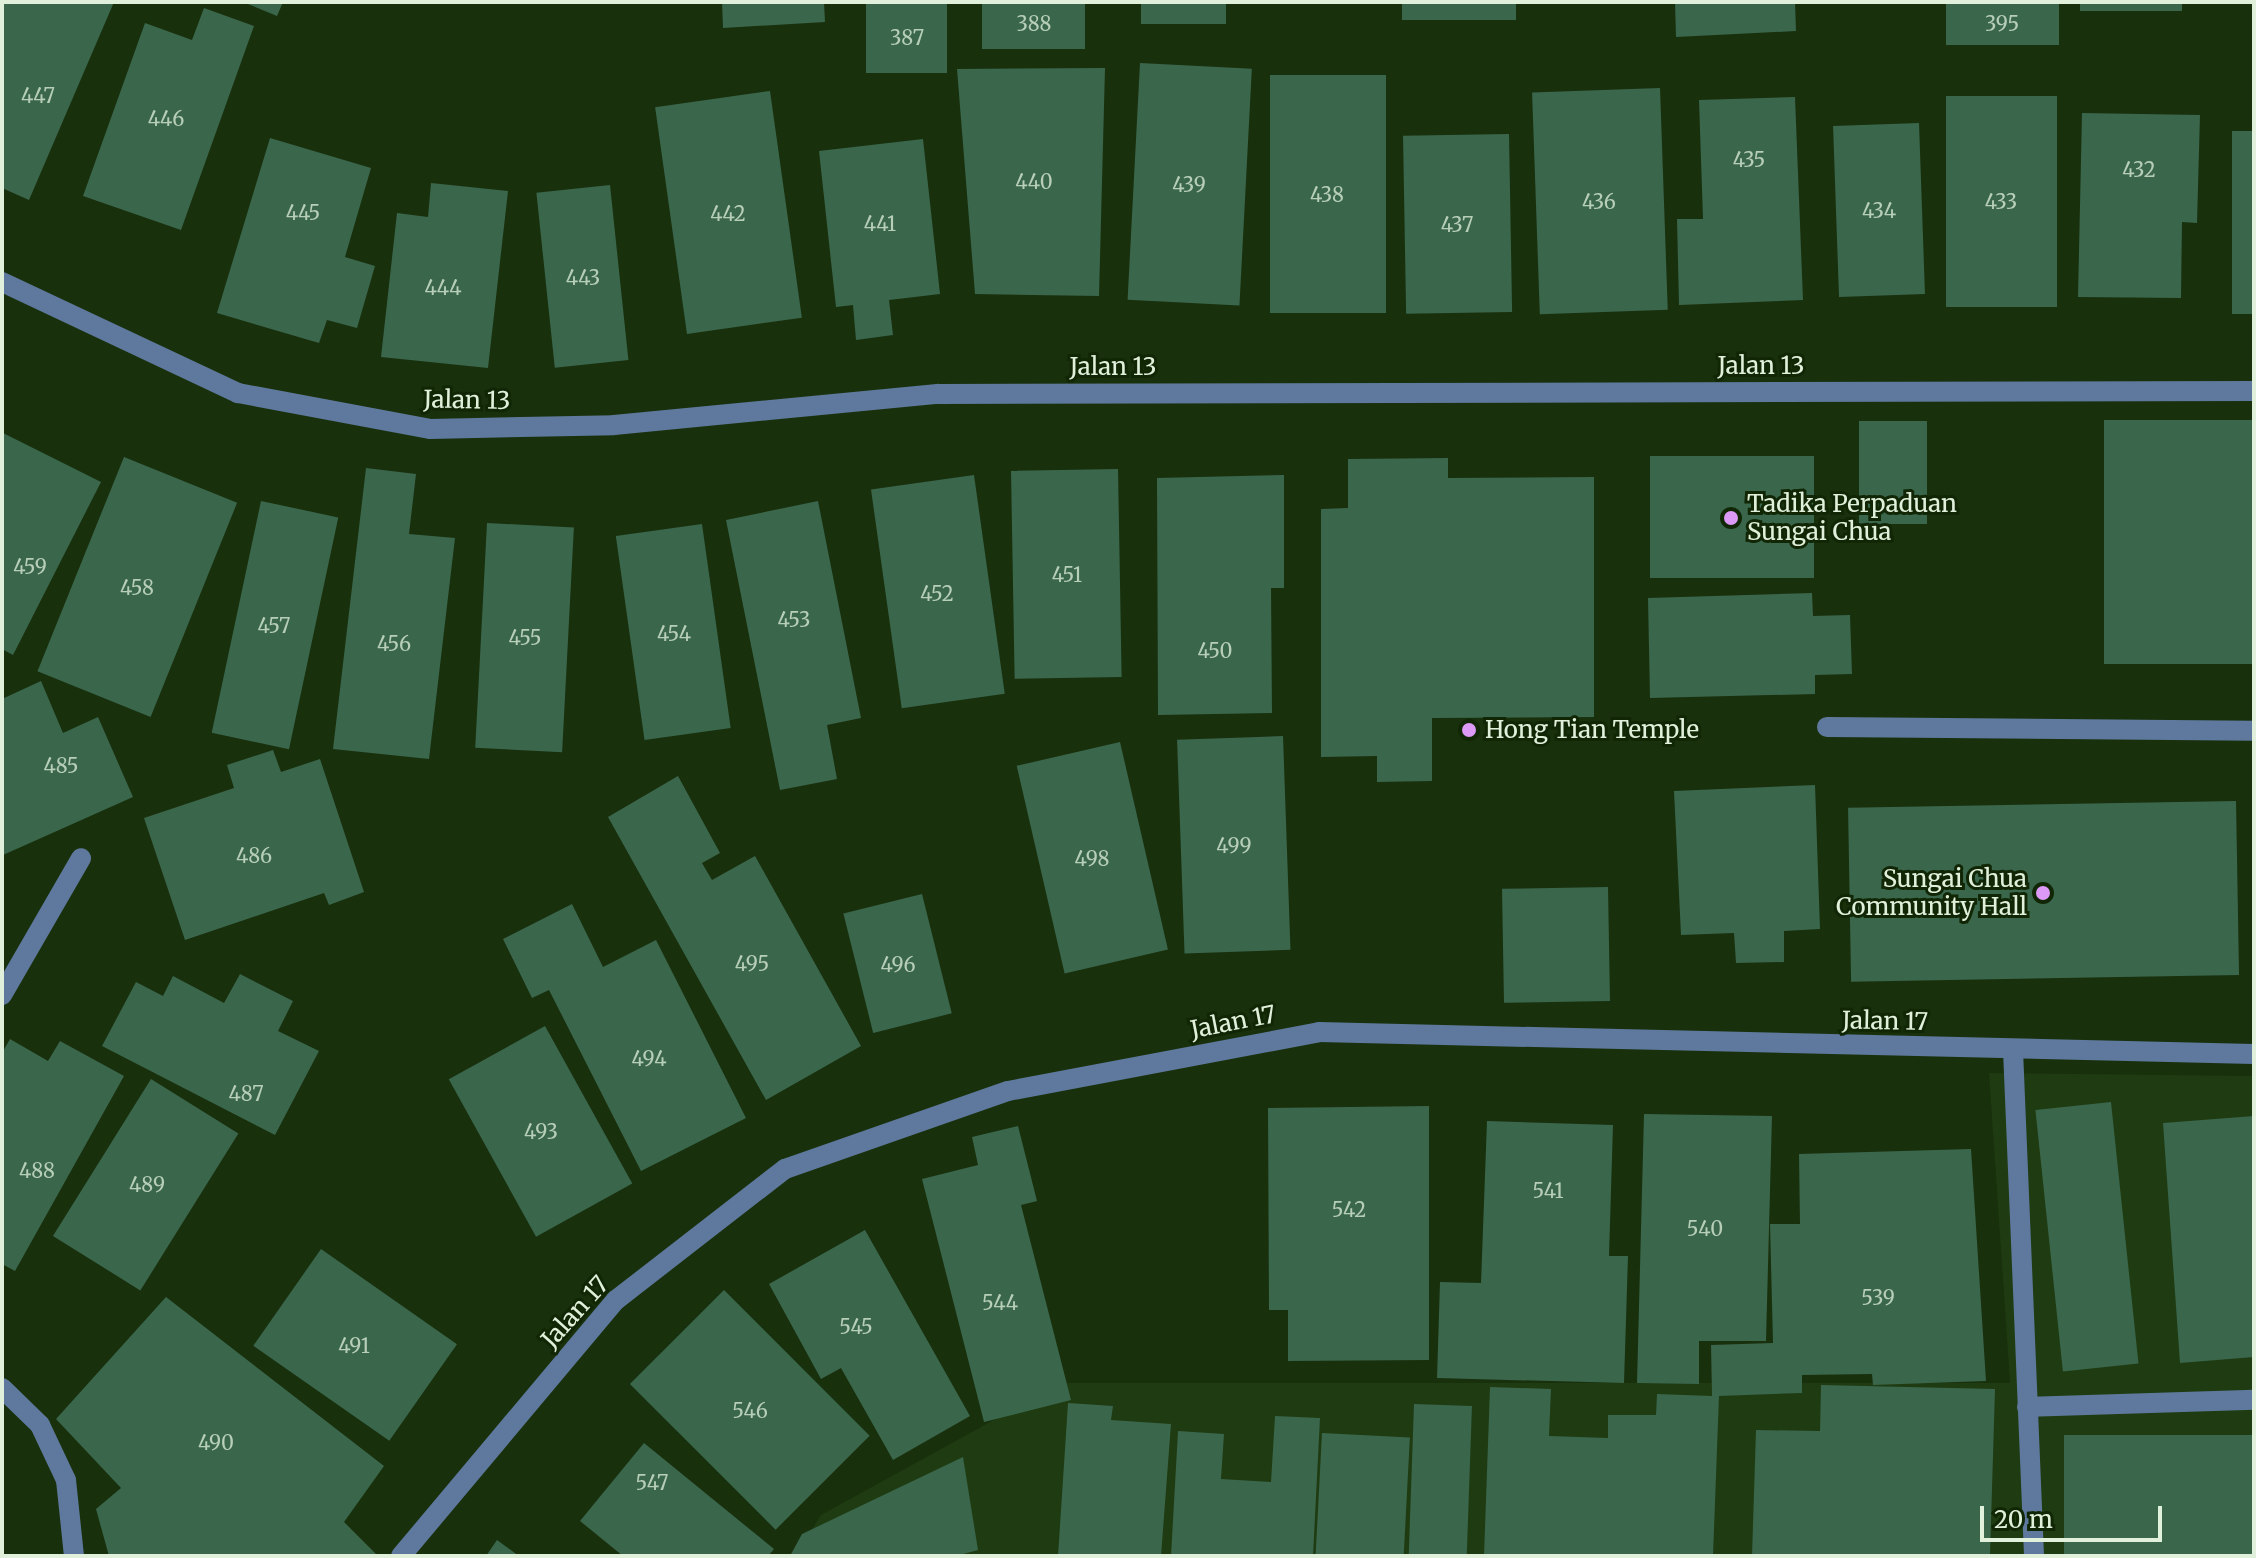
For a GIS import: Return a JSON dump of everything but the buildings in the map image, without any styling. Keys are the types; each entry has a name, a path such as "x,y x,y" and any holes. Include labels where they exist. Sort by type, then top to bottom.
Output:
{"street":[{"name":"Jalan 13","path":"2,282 238,393 430,429 614,425 938,394 2254,391"},
{"path":"1827,727 2254,731"},
{"path":"2,995 81,858"},
{"name":"Jalan 17","path":"401,1556 616,1300 785,1169 1008,1091 1319,1032 2254,1054"},
{"path":"2013,1050 2034,1556"},
{"path":"2,1388 40,1425 66,1480 74,1556"},
{"path":"2027,1407 2254,1400"}],"shaded area":[{"path":"1989,1073 2254,1076 2254,1556 796,1556 821,1515 1061,1383 2010,1383"}],"place":[{"name":"Tadika Perpaduan Sungai Chua","path":"1731,518"},
{"name":"Hong Tian Temple","path":"1469,730"},
{"name":"Sungai Chua Community Hall","path":"2043,893"}]}
